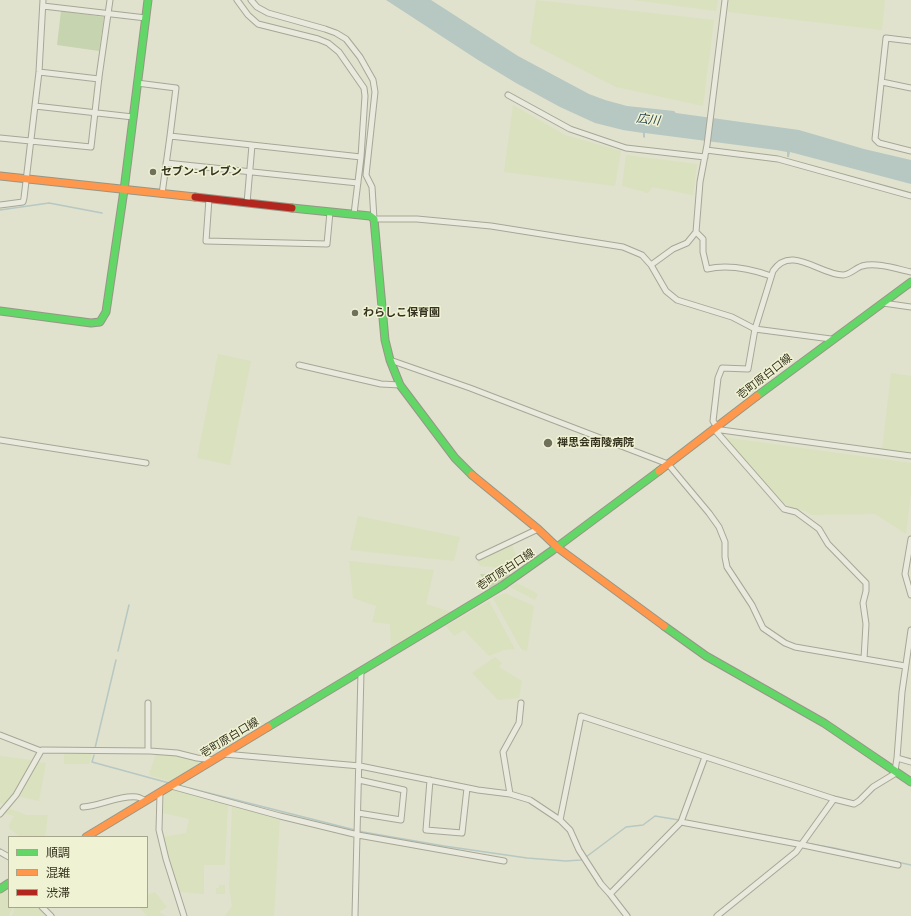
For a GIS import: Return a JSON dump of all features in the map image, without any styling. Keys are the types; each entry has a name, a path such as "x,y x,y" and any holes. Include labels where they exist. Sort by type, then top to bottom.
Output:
{"street":[{"path":"0,205 23,202 36,106 43,0"},
{"path":"0,138 91,147 98,79 110,0"},
{"path":"0,311 91,323 100,322 106,312 124,190 148,0"},
{"path":"237,0 248,16 258,24 318,39 328,43 339,52 364,88 365,109 354,214"},
{"path":"251,0 257,7 268,13 336,33 346,40 360,57 373,80 375,92 366,175 372,187 385,340 390,360 400,385 456,458 478,481 538,529 558,548 706,656 824,723 911,782"},
{"path":"651,265 673,249 687,243 696,232 700,182 707,147 725,0"},
{"path":"43,6 146,18"},
{"path":"911,41 886,38 875,139 879,143 911,151"},
{"path":"39,72 98,79"},
{"path":"882,82 911,88"},
{"path":"138,83 176,88 162,194"},
{"path":"508,95 570,129 626,148 705,157"},
{"path":"36,106 133,117"},
{"path":"170,136 361,157"},
{"path":"247,203 252,145"},
{"path":"707,147 778,159 911,196"},
{"path":"166,163 358,183"},
{"path":"0,176 354,214 370,216 374,219 417,219 491,226 623,247 642,255 651,265 666,291 677,300 732,317 755,329 831,340"},
{"path":"209,199 206,241 327,244 330,212"},
{"path":"696,232 703,239 703,252 708,269 719,266 740,268 771,276"},
{"path":"864,659 866,624 863,603 866,583 828,544 819,529 796,512 784,509 716,428 713,421 718,378 722,368 748,369 755,329 771,276 777,265 785,261 802,261 834,274 845,275 863,266 876,266 911,272"},
{"name":"壱町原白口線","path":"88,836 502,586 558,548 831,340 911,282"},
{"path":"883,303 911,307"},
{"path":"390,360 470,388 668,464 719,527 725,542 725,558 727,567 752,605 763,628 785,643 795,647 905,666"},
{"path":"299,365 381,384 400,385"},
{"path":"716,428 911,456"},
{"path":"0,440 146,463"},
{"path":"478,557 538,529"},
{"path":"911,539 905,574 911,595"},
{"path":"560,820 581,716 834,799 854,804 859,802 873,787 895,772 905,666 911,630"},
{"path":"355,916 360,766 361,672"},
{"path":"148,703 148,751"},
{"path":"510,794 504,752 519,723 521,704"},
{"path":"0,735 41,751 148,751 177,753 197,758 215,760"},
{"path":"0,814 16,795 41,751"},
{"path":"224,754 360,766 467,788 510,794 530,800 560,820 570,830 579,850 601,884 627,916"},
{"path":"610,894 681,822 705,757"},
{"path":"897,758 911,762"},
{"path":"358,813 401,820 404,790 359,780"},
{"path":"430,780 426,830 462,833 467,788"},
{"path":"171,786 280,816 358,835 504,860"},
{"path":"160,792 159,830 166,859 184,916"},
{"path":"83,807 94,807 113,800 138,797 146,801"},
{"path":"717,916 803,845 834,799"},
{"path":"681,822 898,865"},
{"path":"43,908 51,916"}],"green space":[{"path":"536,0 714,20 703,106 616,87 530,43"},
{"path":"633,0 718,0 716,11"},
{"path":"729,0 885,0 882,30 728,12"},
{"path":"61,11 104,17 99,51 57,45"},
{"path":"513,105 565,135 621,151 615,186 504,172"},
{"path":"626,155 697,164 693,195 652,187 648,193 622,186"},
{"path":"218,354 251,361 230,465 197,458"},
{"path":"891,373 911,376 911,454 882,450"},
{"path":"722,437 911,463 911,493 906,534 875,514 812,515 784,504"},
{"path":"358,516 460,537 454,561 350,550"},
{"path":"512,544 518,562 504,568 480,566 477,561"},
{"path":"349,561 434,570 426,604 452,612 391,651 390,624 372,622 376,606 353,598"},
{"path":"480,574 503,575 514,574 490,590"},
{"path":"517,583 538,594 535,600 510,587"},
{"path":"505,593 534,606 527,651 521,649 493,598"},
{"path":"489,601 515,649 504,650 489,656 464,630 454,636 446,626"},
{"path":"495,657 502,663 499,667 522,681 519,698 498,700 472,673"},
{"path":"92,753 89,764 64,764 64,754"},
{"path":"156,753 176,754 189,760 206,762 172,782 149,775"},
{"path":"0,756 32,760 13,795 4,805 0,803"},
{"path":"35,762 46,763 39,801 18,796"},
{"path":"171,789 228,804 225,865 204,865 204,894 180,892 170,863 163,837 186,833 189,819 163,813 165,793"},
{"path":"232,806 280,816 274,916 225,916 232,906 229,887"},
{"path":"8,808 26,815 48,815 45,836 19,836 9,828 14,816 4,813"},
{"path":"219,885 225,885 225,894 216,894 216,888 219,888"},
{"path":"8,887 8,908 12,908 9,916 0,916 0,892"},
{"path":"155,892 167,907 159,912 166,916 147,916 140,908 148,908 148,895"},
{"path":"15,908 40,908 47,916 12,916"}],"water":[{"name":"広川","path":"386,0 431,0 518,56 589,94 605,100 627,106 674,111 676,113 799,130 864,149 911,160 911,184 790,152 789,157 787,157 787,152 776,150 645,133 645,138 643,137 643,133 595,123 560,107 516,83"}],"waterway":[{"path":"0,210 49,203 102,213"},
{"path":"118,651 129,605"},
{"path":"95,748 116,660"},
{"path":"94,755 92,762 169,783"},
{"path":"177,785 363,832 527,858 566,861 583,859"},
{"path":"586,857 626,827 643,825 655,816 679,820"},
{"path":"732,829 801,842"},
{"path":"805,843 911,865"}],"traffic: fast":[{"path":"0,311 91,323 100,322 106,312 124,190 148,0"},
{"path":"292,208 370,216 374,219 385,340 390,360 400,385 455,458 472,475"},
{"path":"757,396 911,282"},
{"path":"268,727 502,586 659,471"},
{"path":"664,626 706,656 824,723 911,782"},
{"path":"0,889 8,884"}],"traffic: slow":[{"path":"0,176 195,197"},
{"path":"659,471 757,396"},
{"path":"472,475 538,529 558,548 664,626"},
{"path":"88,836 268,727"}],"traffic: jam":[{"path":"195,197 292,208"}],"place":[{"name":"セブン-イレブン","path":"153,172"},
{"name":"わらしこ保育園","path":"355,313"},
{"name":"禅思会南陵病院","path":"548,443"}]}
